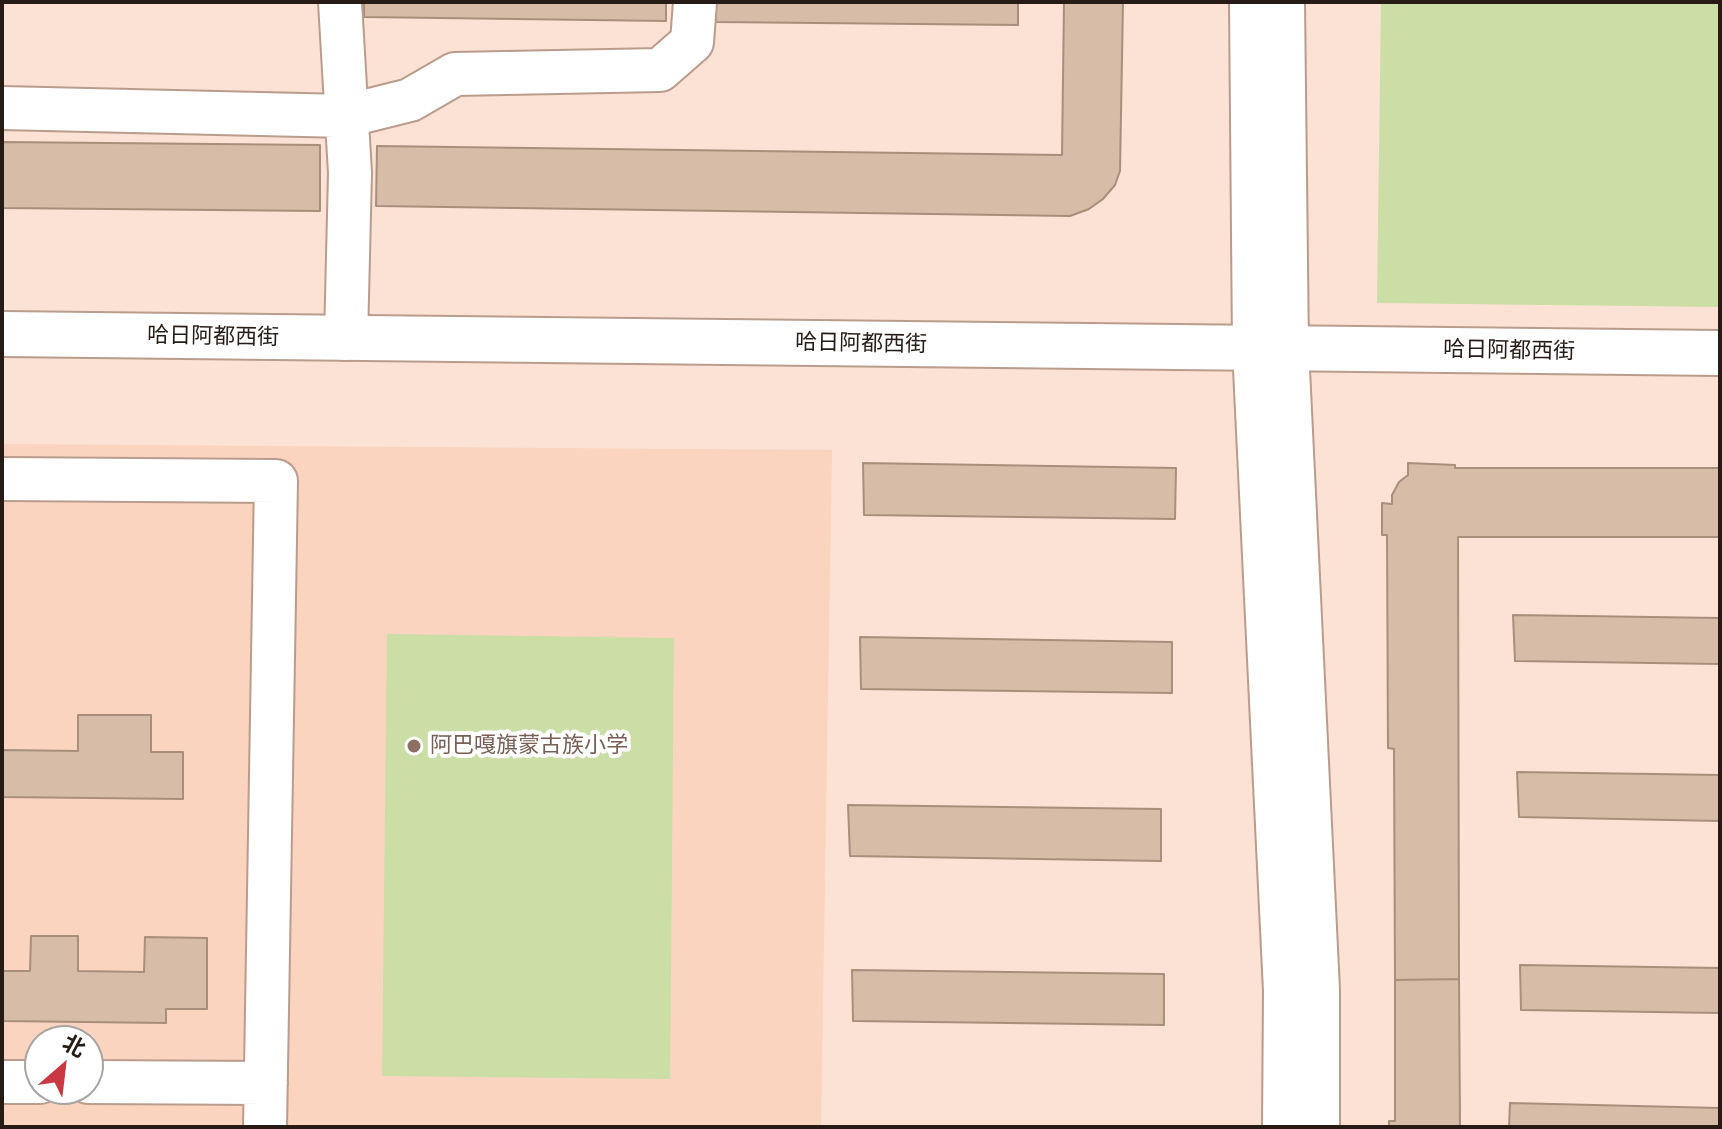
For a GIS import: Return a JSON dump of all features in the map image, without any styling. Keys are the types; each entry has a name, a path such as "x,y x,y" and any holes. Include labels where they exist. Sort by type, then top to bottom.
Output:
{"main road":[{"name":"哈日阿都西街","path":"2,334 346,339 1271,362 1720,379"},
{"name":"哈日阿都西街","path":"2,363 1271,362 1720,353"}],"street":[{"path":"340,2 350,173 346,339"},
{"path":"2,108 346,116 410,100 455,74 660,70 692,42 695,2"},
{"path":"1251,2 1271,362 1318,990 1318,1127"},
{"path":"1283,2 1271,362 1285,991 1284,1127"},
{"path":"2,479 276,481 265,1127"},
{"path":"2,1082 24,1082"},
{"path":"104,1082 266,1083"}],"shaded area":[{"name":"阿巴嘎旗蒙古族小学","path":"2,444 832,450 821,1127 2,1127"}],"green space":[{"path":"1381,2 1720,2 1720,307 1377,303"},
{"path":"387,634 674,638 670,1079 382,1076"}],"building":[{"path":"364,2 666,2 666,21 364,17"},
{"path":"716,2 1018,2 1018,25 716,22"},
{"path":"1064,2 1123,2 1120,171 1115,185 1103,199 1089,209 1070,216 376,206 377,146 1062,155"},
{"path":"2,142 320,145 320,211 2,208"},
{"path":"863,463 1176,468 1175,519 864,515"},
{"path":"1408,463 1455,465 1455,468 1720,468 1720,537 1458,537 1459,979 1395,980 1394,749 1388,748 1387,535 1382,535 1382,503 1392,504 1392,495 1399,482 1408,475"},
{"path":"1513,615 1720,618 1720,664 1515,661"},
{"path":"860,637 1172,642 1172,693 861,689"},
{"path":"78,715 151,715 151,752 183,752 183,799 2,797 2,750 78,751"},
{"path":"1517,772 1720,775 1720,821 1519,817"},
{"path":"848,805 1161,809 1161,861 850,856"},
{"path":"31,936 78,936 78,971 144,972 145,937 207,938 207,1009 166,1009 166,1023 2,1021 2,971 30,971"},
{"path":"1520,965 1720,968 1720,1013 1521,1010"},
{"path":"852,970 1164,974 1164,1025 853,1021"},
{"path":"1459,979 1460,1127 1389,1127 1389,1121 1395,1121 1395,980"},
{"path":"1510,1103 1720,1108 1720,1127 1509,1127"}],"place":[{"name":"阿巴嘎旗蒙古族小学","path":"414,746"}]}
